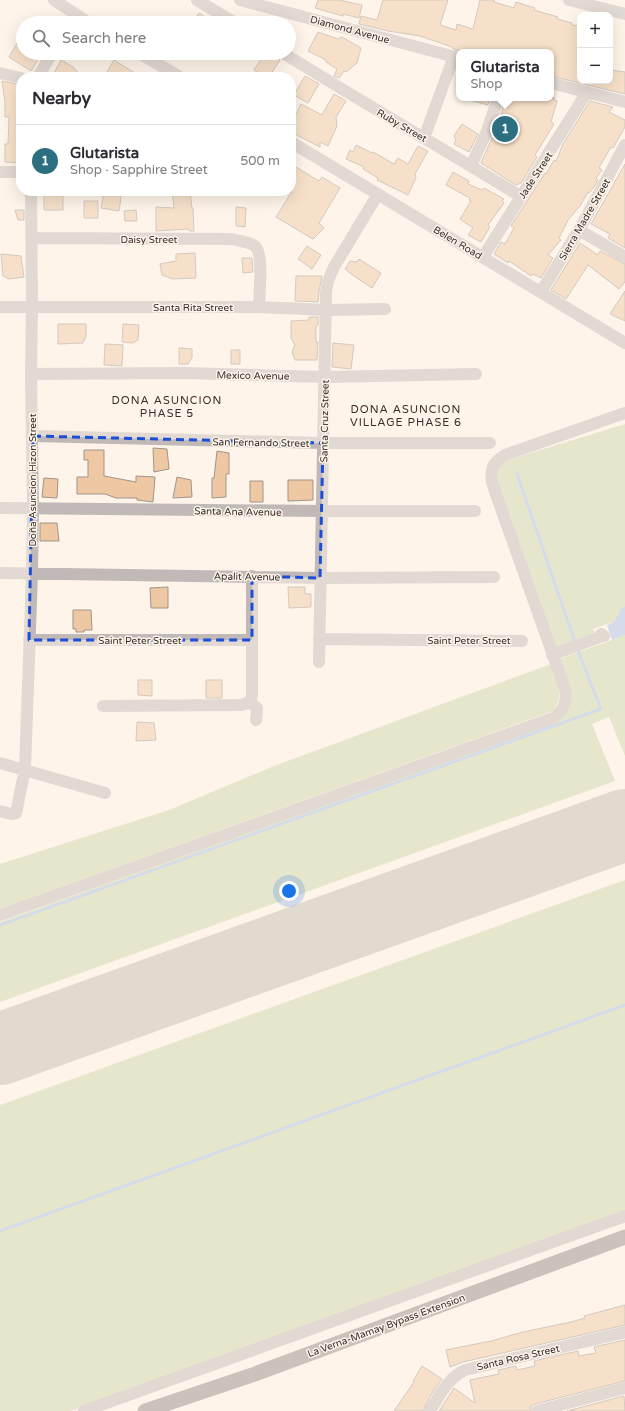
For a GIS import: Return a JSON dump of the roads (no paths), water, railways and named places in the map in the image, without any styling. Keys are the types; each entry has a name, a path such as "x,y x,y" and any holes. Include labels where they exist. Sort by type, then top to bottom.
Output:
{"main road":[{"name":"La Verna-Mamay Bypass Extension","path":"145,1411 255,1374 625,1237"}],"street":[{"path":"54,0 69,16"},
{"path":"198,0 224,16"},
{"name":"Diamond Avenue","path":"240,0 456,57"},
{"path":"569,0 582,2 625,14"},
{"path":"424,138 456,57"},
{"path":"41,72 48,60"},
{"path":"151,60 171,72"},
{"name":"Ruby Street","path":"294,60 520,196"},
{"path":"0,73 16,77"},
{"path":"554,84 625,102"},
{"name":"Jade Street","path":"483,258 520,196 587,92"},
{"path":"471,166 487,131 497,101"},
{"name":"Belen Road","path":"296,145 625,343"},
{"name":"Sierra Madre Street","path":"541,292 579,230 625,145"},
{"path":"0,172 16,172"},
{"name":"Santa Cruz Street","path":"319,662 326,292 330,274 378,194"},
{"name":"Doña Asuncion Hizon Street","path":"0,811 11,814 16,812 25,769 33,508 31,196"},
{"path":"579,230 625,256"},
{"name":"Daisy Street","path":"31,238 231,240 249,243 256,247 260,256 258,307"},
{"name":"Santa Rita Street","path":"0,307 258,307 326,310 385,309"},
{"name":"Mexico Avenue","path":"31,374 185,373 324,377 476,374"},
{"path":"0,915 559,715 563,709 566,696 565,689 492,483 491,470 493,464 505,455 625,413"},
{"name":"San Fernando Street","path":"33,436 323,444 490,443"},
{"name":"Santa Ana Avenue","path":"0,508 322,512 475,511"},
{"name":"Apalit Avenue","path":"0,573 320,578 494,577"},
{"path":"250,702 252,695 252,576"},
{"path":"552,654 600,637"},
{"name":"Saint Peter Street","path":"319,639 522,641"},
{"name":"Saint Peter Street","path":"29,640 252,640"},
{"path":"103,706 241,705 250,702"},
{"path":"250,702 256,708 256,720"},
{"path":"0,763 105,793"},
{"path":"84,1411 625,1216"},
{"name":"Santa Rosa Street","path":"430,1411 451,1379 464,1370 625,1332"},
{"path":"537,1411 625,1388"}],"water":[{"path":"625,606 625,635 612,640 607,625 614,622 621,608"}],"waterway":[{"path":"517,474 575,642"},
{"path":"0,925 601,709 578,651"},
{"path":"0,1231 625,1005"}],"place":[{"name":"Glutarista","path":"505,129"}],"district":[{"name":"DONA ASUNCION PHASE 5","path":"167,406"},
{"name":"DONA ASUNCION VILLAGE PHASE 6","path":"406,415"}]}
